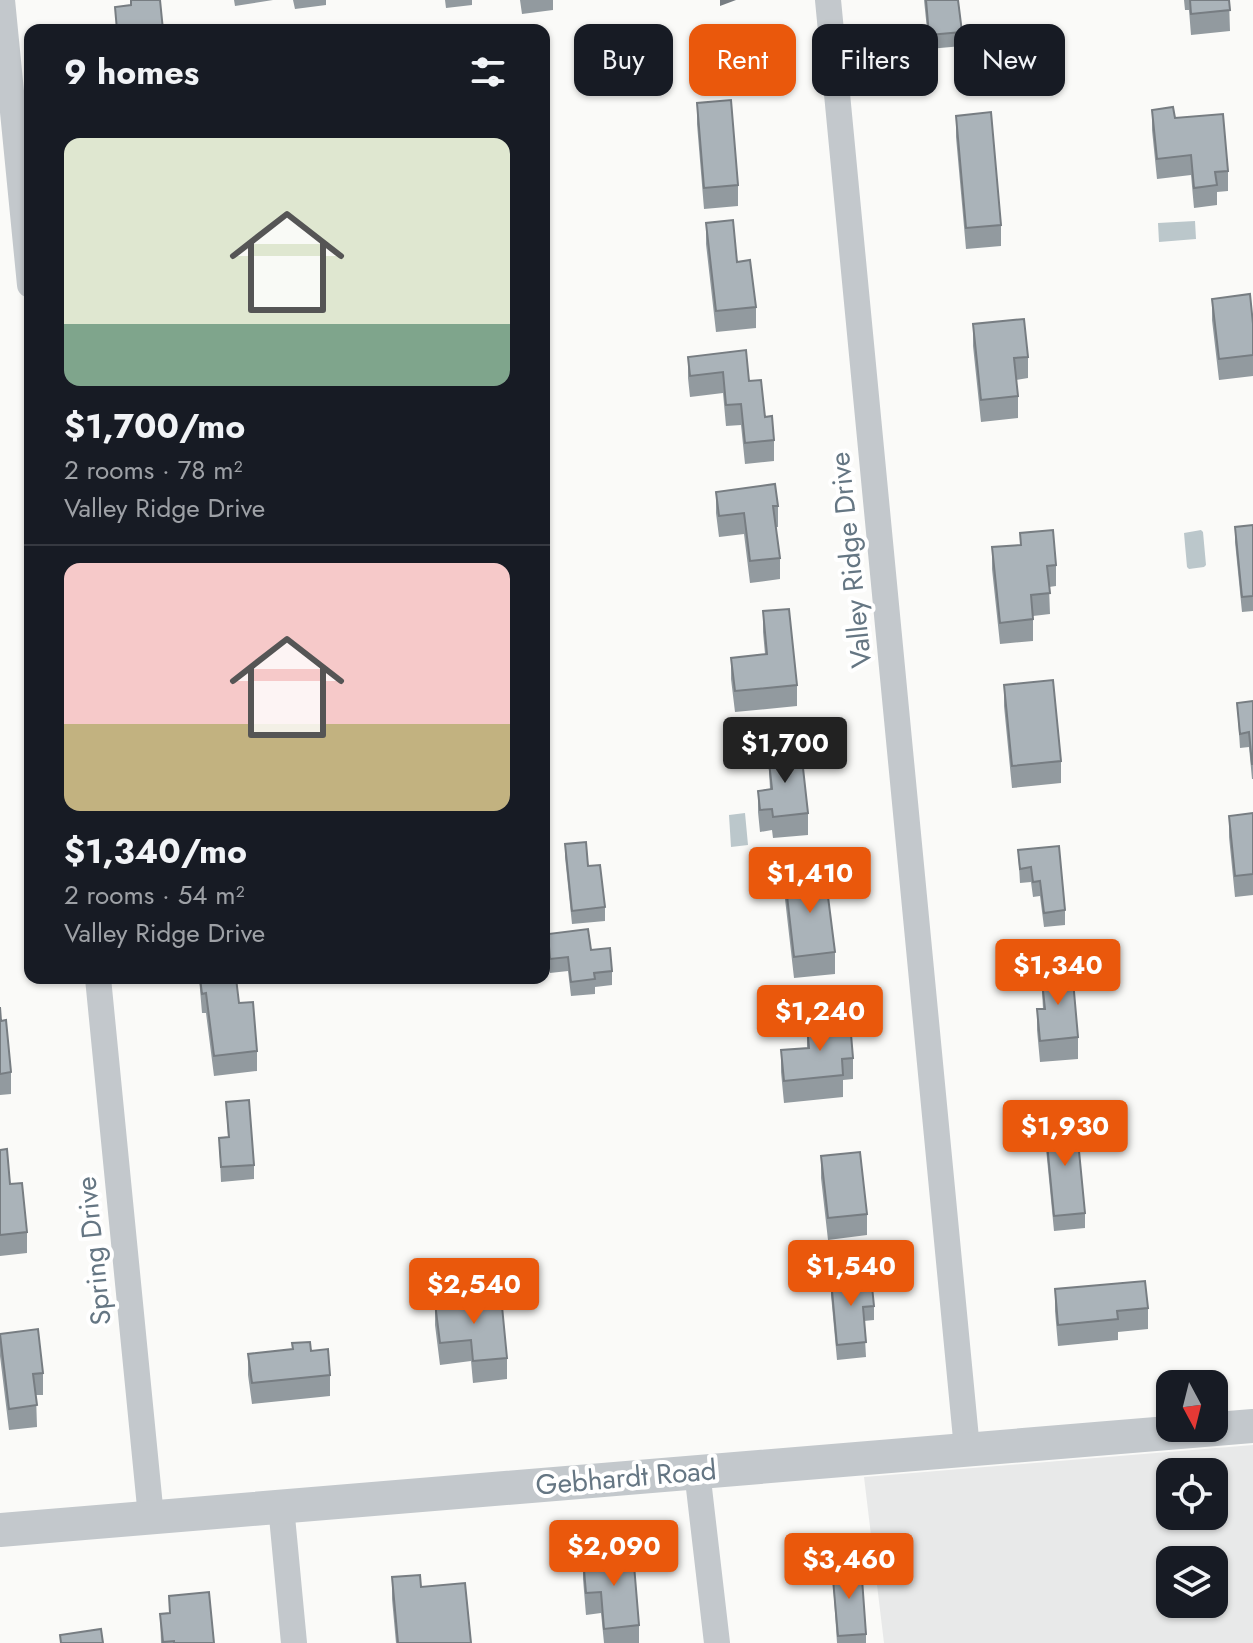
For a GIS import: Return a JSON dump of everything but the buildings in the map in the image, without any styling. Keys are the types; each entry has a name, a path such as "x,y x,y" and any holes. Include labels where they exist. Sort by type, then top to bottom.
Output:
{"street":[{"path":"2,0 24,224"},
{"name":"Valley Ridge Drive","path":"828,0 967,1449"},
{"name":"Spring Drive","path":"99,984 151,1517"},
{"name":"Gebhardt Road","path":"0,1530 1253,1426"},
{"path":"697,1471 717,1643"},
{"path":"281,1506 294,1643"}],"shaded area":[{"path":"1195,221 1196,239 1159,242 1158,223"},
{"path":"1201,530 1206,565 1189,569 1184,533"},
{"path":"745,813 748,845 731,847 729,815"},
{"path":"1253,1445 1253,1643 884,1643 864,1477"}]}
